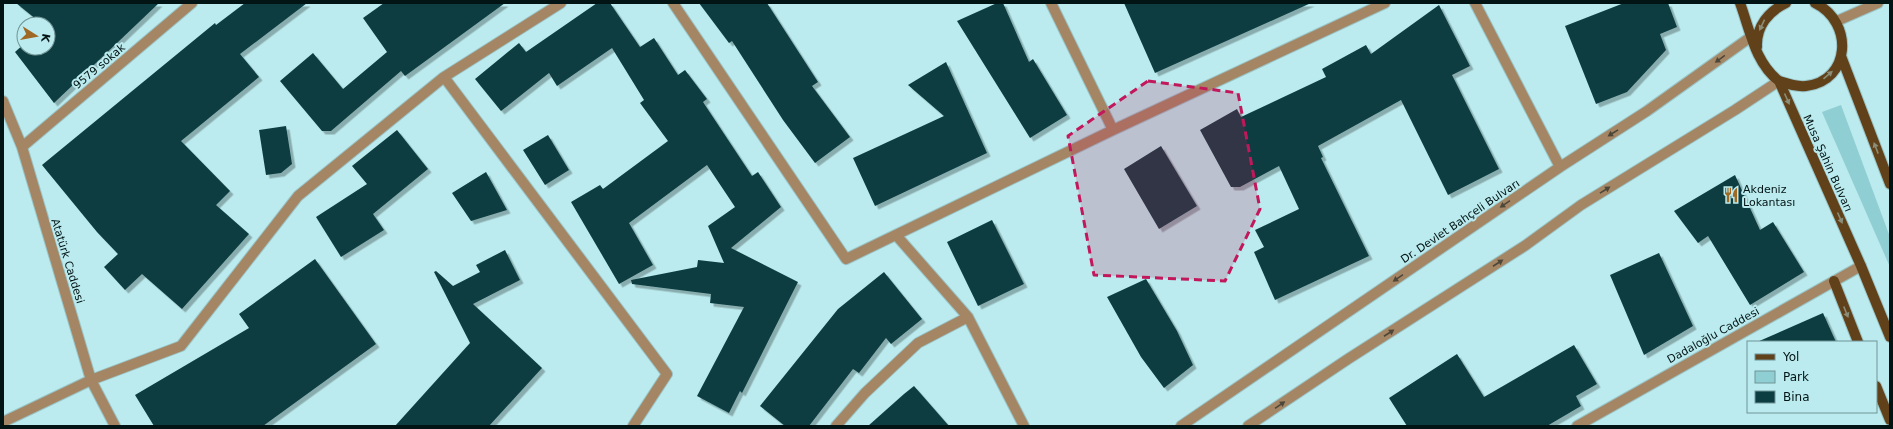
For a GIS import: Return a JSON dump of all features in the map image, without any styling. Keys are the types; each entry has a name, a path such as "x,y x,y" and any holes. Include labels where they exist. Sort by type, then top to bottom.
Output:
{"main road":[{"name":"Musa Şahin Bulvarı","path":"1740,3 1764,67 1779,81 1861,266 1890,338"},
{"path":"1760,58 1757,44 1759,30 1766,18 1776,8 1786,3"},
{"path":"1779,81 1792,86 1806,86 1820,82 1831,73 1841,56 1843,48 1842,34 1837,21 1828,10 1815,3"},
{"path":"1841,56 1890,184"},
{"path":"1834,281 1858,341"},
{"path":"1877,388 1890,420"}],"street":[{"name":"9579 sokak","path":"22,147 192,3"},
{"path":"3,422 91,380 181,346 298,196 444,77 561,3"},
{"path":"673,3 846,259 1113,130 1385,3"},
{"path":"1051,3 1113,130"},
{"path":"1475,3 1560,167"},
{"path":"1837,21 1878,3"},
{"name":"Dr. Devlet Bahçeli Bulvarı","path":"1181,426 1560,167 1647,111 1752,36"},
{"path":"444,77 667,374 633,426"},
{"path":"1248,426 1354,355 1526,245 1581,205 1735,110 1779,81"},
{"name":"Atatürk Caddesi","path":"3,101 22,147 91,380 115,426"},
{"path":"896,235 968,317 1024,426"},
{"name":"Dadaloğlu Caddesi","path":"1577,426 1861,266"},
{"path":"836,426 865,393 918,343 968,317"}],"highlighted area":[{"path":"1148,81 1238,93 1260,209 1225,281 1094,275 1068,136"}],"green space":[{"path":"1841,105 1890,237 1890,267 1822,112"}],"building":[{"path":"16,3 159,3 54,103 18,56 56,56 56,16 32,16"},
{"path":"245,3 307,3 240,54 259,77 181,141 230,191 216,205 249,234 182,309 142,274 125,290 104,267 118,254 97,232 42,165 215,23 216,25"},
{"path":"384,3 505,3 405,76 401,71 331,131 322,131 280,81 313,53 343,89 387,52 363,18"},
{"path":"597,3 610,3 640,47 654,38 678,75 685,70 707,99 703,102 752,176 758,172 781,207 731,248 798,282 742,393 740,391 729,413 697,396 744,307 710,303 711,294 632,284 631,280 697,267 698,260 724,263 708,226 735,207 707,165 629,223 653,265 619,284 571,202 600,185 603,189 668,141 640,103 644,100 612,48 557,86 549,73 501,111 475,79 519,43 526,52"},
{"path":"699,3 767,3 818,82 812,86 850,137 815,163 783,120 732,41 729,43"},
{"path":"997,3 1003,3 1029,62 1033,59 1067,115 1030,138 957,21"},
{"path":"1124,3 1311,3 1155,73"},
{"path":"1624,3 1668,3 1677,27 1660,34 1666,50 1627,92 1596,104 1565,26"},
{"path":"1439,5 1470,66 1452,75 1499,169 1448,195 1401,100 1318,146 1323,157 1321,158 1369,256 1275,300 1254,252 1264,247 1255,230 1299,209 1279,166 1240,187 1231,187 1200,130 1237,109 1241,117 1326,77 1322,69 1366,45 1371,54"},
{"path":"946,62 987,153 875,206 853,158 944,116 908,85"},
{"path":"286,126 292,164 281,173 266,175 259,130"},
{"path":"397,130 428,169 373,214 384,230 341,257 316,217 367,184 352,166"},
{"path":"548,135 569,170 545,185 523,150"},
{"path":"1161,146 1197,206 1159,229 1124,169"},
{"path":"486,172 507,210 471,221 452,193"},
{"path":"1735,175 1760,230 1773,222 1804,272 1750,305 1708,236 1698,243 1674,211"},
{"path":"992,220 1024,284 978,306 947,242"},
{"path":"505,250 520,280 473,304 542,368 489,426 395,426 470,343 434,272 436,271 453,286 480,272 476,265"},
{"path":"1659,253 1693,326 1644,355 1610,275"},
{"path":"315,259 376,344 263,426 154,426 135,395 249,328 239,314"},
{"path":"884,272 922,319 891,344 886,338 859,373 853,369 809,426 785,426 760,406 838,309"},
{"path":"1146,279 1177,331 1193,365 1164,388 1141,357 1107,297"},
{"path":"1823,313 1836,341 1759,341"},
{"path":"1574,345 1597,384 1576,396 1581,406 1547,426 1407,426 1389,398 1457,354 1484,397"},
{"path":"914,386 949,426 868,426 904,394"}],"place":[{"name":"Akdeniz Lokantası","path":"1731,195"}]}
